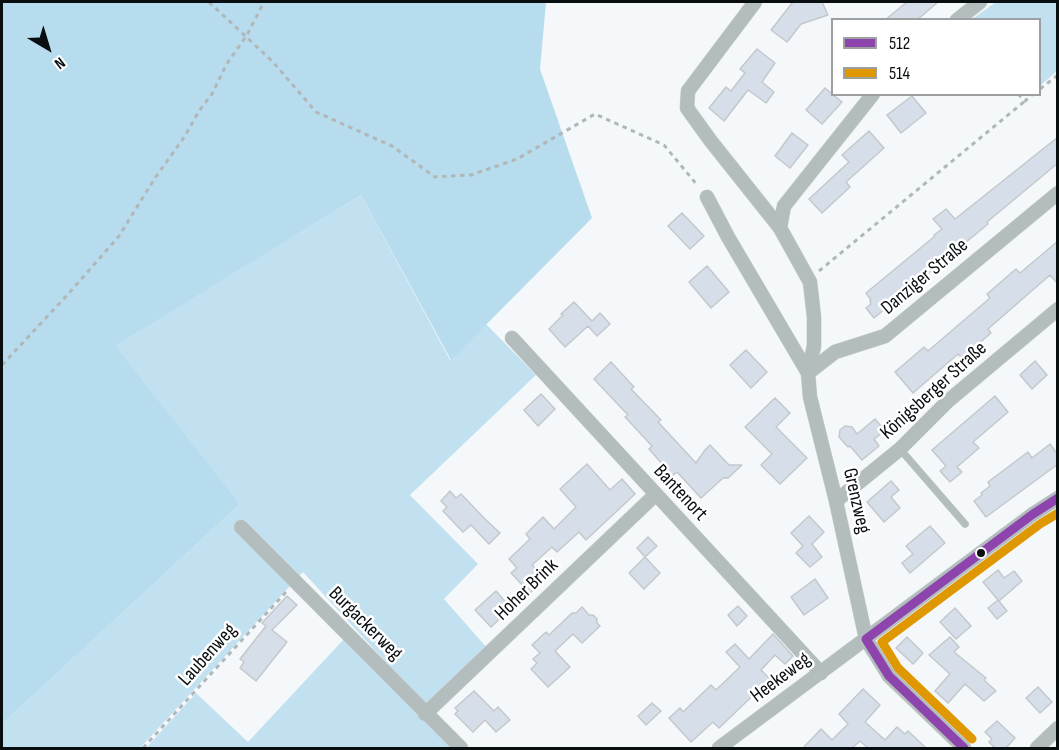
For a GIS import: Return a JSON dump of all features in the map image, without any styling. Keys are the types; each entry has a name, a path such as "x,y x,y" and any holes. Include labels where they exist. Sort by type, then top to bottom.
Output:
{"street":[{"name":"Grenzweg","path":"755,2 688,91 687,108 780,228 810,282 814,317 814,346 808,373 810,397 836,501 866,639 889,676 964,748"},
{"path":"960,18 980,2"},
{"path":"780,228 784,206 871,96"},
{"name":"Danziger Straße","path":"808,373 835,351 885,336 1058,193"},
{"name":"Grenzweg","path":"707,197 808,373"},
{"name":"Königsberger Straße","path":"836,501 900,449 948,402 1058,309"},
{"name":"Bantenort","path":"512,338 821,673"},
{"name":"Hoher Brink","path":"425,714 656,495"},
{"name":"Heekeweg","path":"719,748 1058,498"},
{"name":"Burgackerweg","path":"241,527 461,748"},
{"path":"1037,748 1058,728"}],"lane":[{"path":"900,449 965,524"}],"path":[{"path":"210,2 247,35 316,112 392,146 435,177 471,175 517,159 595,114 664,145 707,197"},
{"path":"2,365 119,236 212,94 226,64 247,35 264,2"},
{"path":"1041,88 1058,75"},
{"path":"1020,96 1025,101"},
{"path":"810,282 822,268 1031,96"},
{"name":"Laubenweg","path":"143,748 295,582"}],"shaded area":[{"path":"2,2 546,2 540,69 592,218 451,360 361,195 115,346 240,504 2,724"},
{"path":"996,2 1057,2 1057,71 1041,85 1041,18 973,18"},
{"path":"361,195 450,360 486,324 536,375 410,495 478,564 444,599 488,649 427,707 303,572 140,748 2,748 2,724 240,504 114,346"},
{"path":"344,639 454,748 146,748 196,693 248,742"}],"building":[{"path":"793,2 822,2 828,15 801,24 787,42 771,30"},
{"path":"907,2 938,2 919,18 887,18"},
{"path":"757,49 775,63 762,82 774,92 766,103 748,90 724,121 709,108 726,87 731,91 745,73 740,69"},
{"path":"825,88 831,93 831,96 842,102 822,124 806,110"},
{"path":"912,96 926,113 901,133 887,115"},
{"path":"869,131 884,148 846,182 850,187 822,213 809,199 849,162 842,155"},
{"path":"792,133 808,145 790,168 775,156"},
{"path":"1058,137 1058,163 874,318 866,308 871,304 871,300 866,293 942,229 933,219 946,209 955,219"},
{"path":"682,213 704,236 690,249 668,226"},
{"path":"1058,241 1058,284 1050,275 988,329 991,333 962,358 958,354 913,393 895,372 924,347 928,351 990,298 987,294 1016,269 1020,273"},
{"path":"707,266 729,292 711,308 689,282"},
{"path":"574,302 592,321 600,313 610,324 597,336 588,326 565,347 549,329"},
{"path":"746,350 767,372 751,388 730,365"},
{"path":"1035,361 1047,375 1032,389 1020,375"},
{"path":"611,362 634,387 631,389 661,420 658,422 696,463 710,445 729,465 742,465 701,498 677,472 664,483 655,473 663,465 649,449 652,446 625,417 628,415 594,379"},
{"path":"541,394 555,409 538,426 524,410"},
{"path":"995,396 1008,412 973,442 979,448 957,467 962,472 950,482 940,471 946,466 932,450"},
{"path":"775,398 790,413 776,427 807,458 780,484 761,465 772,454 745,427"},
{"path":"875,419 885,431 874,439 879,446 862,460 839,437 840,430 845,426 852,427 857,434"},
{"path":"1050,444 1058,455 1058,464 986,517 974,501 990,486 988,482 1028,452 1032,458"},
{"path":"587,464 610,490 622,479 635,494 586,540 579,532 557,552 552,547 532,565 546,579 530,593 511,573 517,568 509,559 530,539 526,534 543,517 554,529 576,507 560,489"},
{"path":"891,481 899,490 891,497 900,508 884,522 867,502"},
{"path":"450,491 456,498 461,494 500,533 489,544 471,525 463,532 443,511 447,507 441,501"},
{"path":"809,516 824,532 812,544 822,557 810,567 796,553 803,546 791,533"},
{"path":"930,526 945,543 910,573 902,563 913,554 906,546"},
{"path":"648,537 657,546 645,557 637,548"},
{"path":"645,557 660,573 644,589 629,573"},
{"path":"998,570 1004,578 1014,571 1022,581 999,601 1007,611 997,619 988,608 998,600 983,582"},
{"path":"815,579 828,598 804,615 791,597"},
{"path":"496,591 511,608 491,627 475,610"},
{"path":"287,596 297,605 272,630 287,642 256,681 240,668 244,662 240,659 266,626 262,623"},
{"path":"738,606 747,616 737,626 728,615"},
{"path":"582,607 589,615 597,619 600,626 582,643 573,634 555,651 570,667 548,687 531,669 537,663 533,659 540,653 532,645 546,632 549,635 572,613 576,613"},
{"path":"955,608 971,626 956,639 940,622"},
{"path":"773,634 793,656 785,664 775,655 761,670 769,678 768,681 719,728 713,722 691,742 669,718 680,708 683,712 711,685 716,690 740,667 726,652 735,644 749,659"},
{"path":"907,637 923,653 913,664 896,648"},
{"path":"950,637 959,647 954,652 986,678 984,680 996,691 984,701 965,684 948,703 935,691 950,674 929,655"},
{"path":"1038,687 1052,702 1040,713 1026,698"},
{"path":"863,689 880,705 865,722 885,740 897,727 905,734 908,731 926,748 868,748 860,741 852,748 803,748 821,729 832,740 848,724 839,714"},
{"path":"474,691 494,711 498,707 510,720 496,732 485,720 473,732 455,714 458,711 455,708"},
{"path":"652,703 661,711 646,725 638,716"},
{"path":"997,721 1015,738 1006,748 995,748 989,742 992,739 985,732"}],"transit line":[{"name":"512","path":"866,639 1033,514 1058,498"},
{"name":"514","path":"972,739 898,668 882,642 1058,513"},
{"name":"512","path":"866,639 889,676 964,748"}]}
